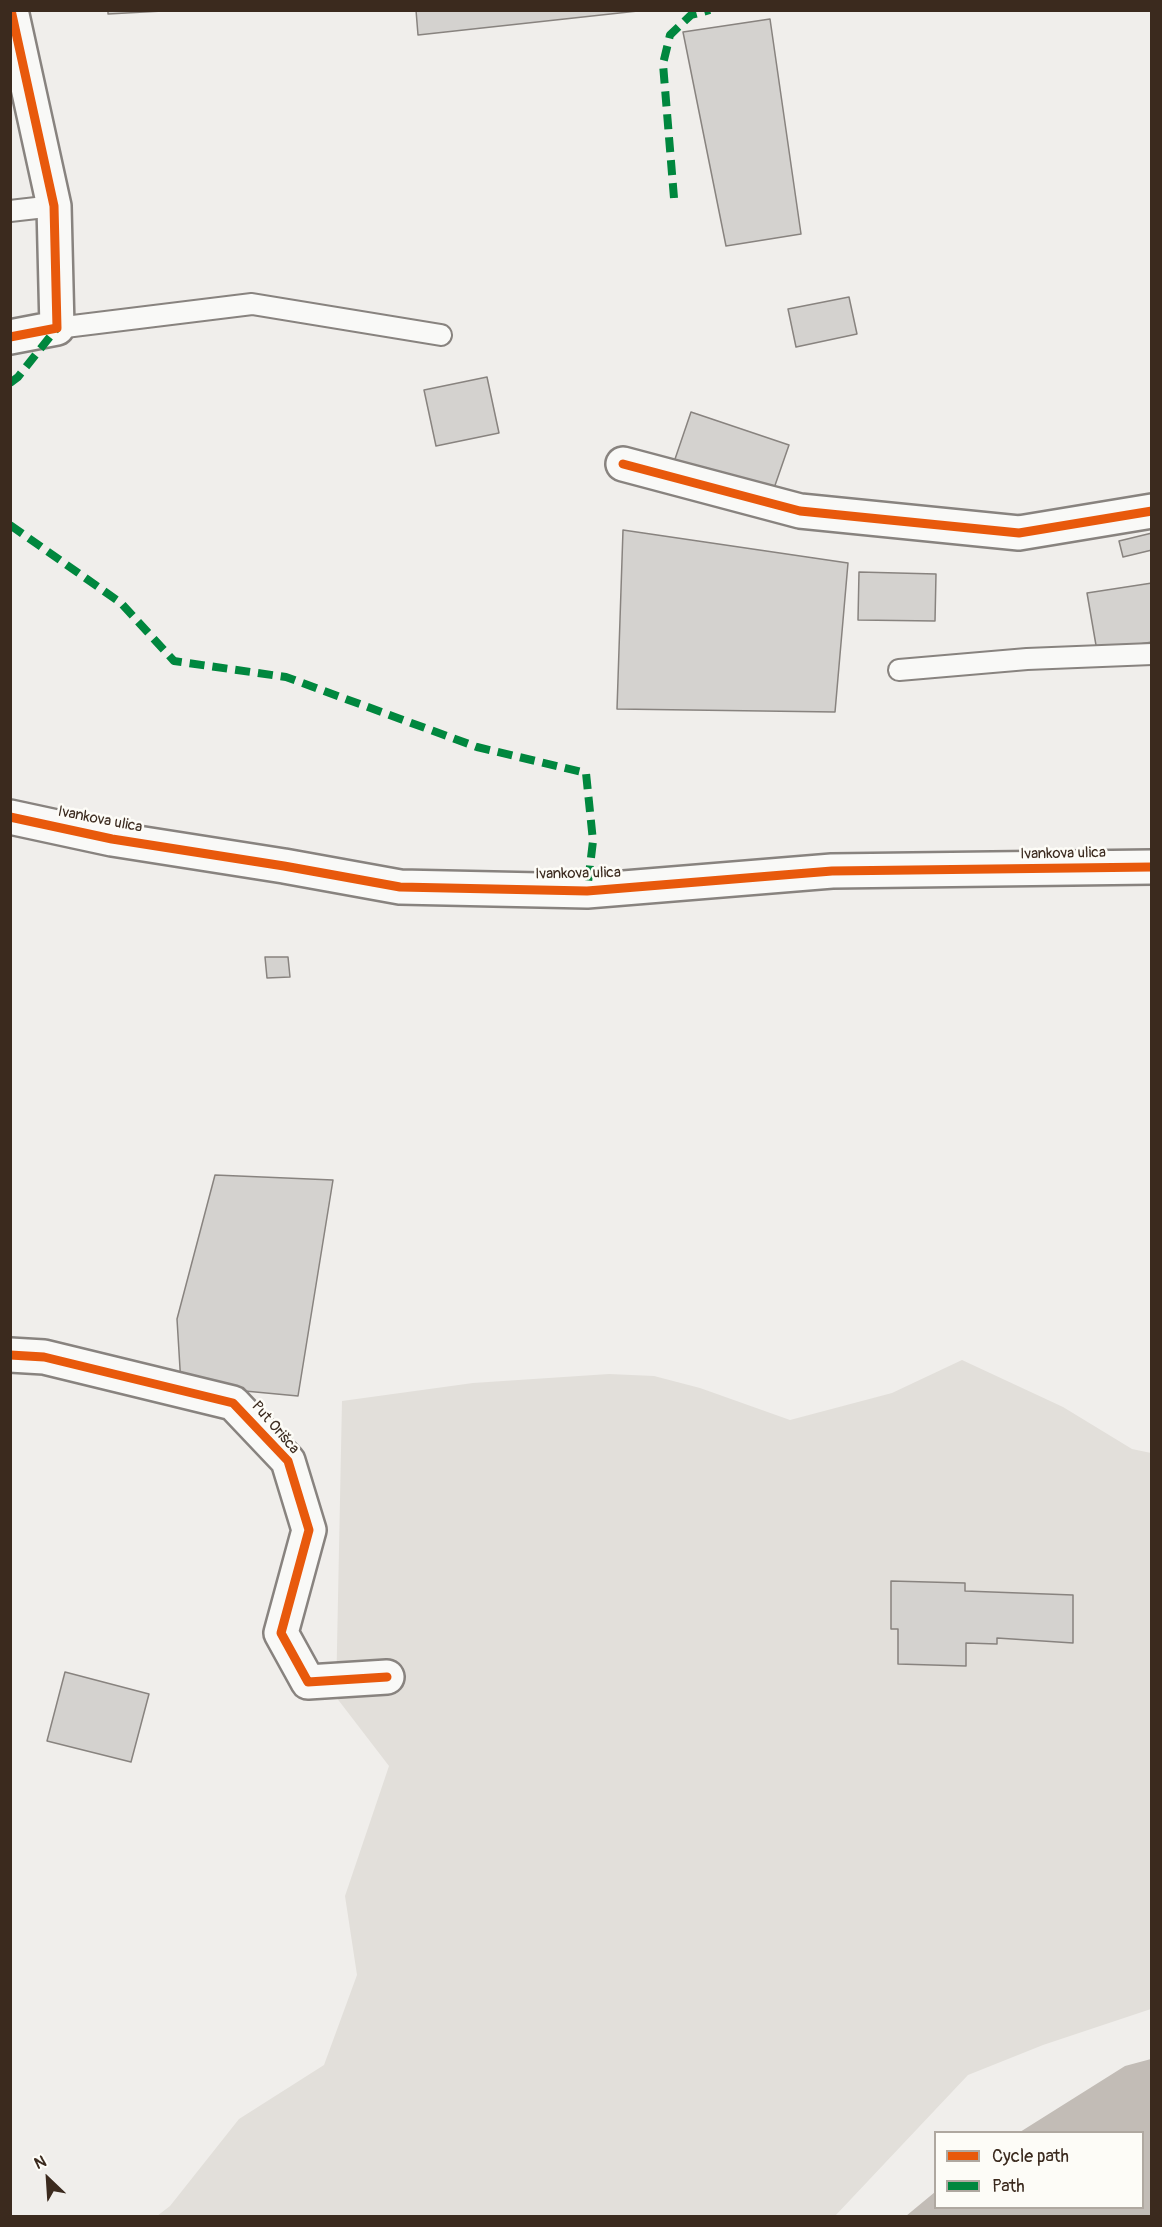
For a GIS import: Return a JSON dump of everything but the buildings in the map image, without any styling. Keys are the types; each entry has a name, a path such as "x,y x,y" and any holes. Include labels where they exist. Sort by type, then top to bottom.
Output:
{"street":[{"path":"10,337 57,328 54,206 11,10"},
{"path":"623,464 800,511 1019,533 1152,511"},
{"name":"Ivankova ulica","path":"10,817 112,839 400,887 587,891 832,871 1152,867"},
{"name":"Put Orišca","path":"10,1355 44,1357 233,1403 288,1461 309,1530 281,1633 308,1682 387,1677"}],"lane":[{"path":"10,211 54,206"},
{"path":"57,328 252,304 441,335"},
{"path":"899,670 1027,658 1152,654"}],"shaded area":[{"path":"962,1360 1063,1407 1132,1449 1151,1453 1151,2009 1043,2045 968,2075 835,2216 157,2216 170,2206 239,2119 324,2065 357,1975 345,1896 389,1766 336,1697 342,1401 473,1383 609,1374 654,1376 700,1388 790,1420 892,1393"},
{"path":"1151,2059 1151,2216 906,2216 934,2193 934,2209 1144,2209 1144,2131 1022,2131 1125,2066"}],"marked path":[{"path":"674,198 663,64 670,35 691,15 710,10"},
{"path":"10,383 18,377 57,328"},
{"path":"10,525 121,603 174,661 286,677 477,747 586,773 593,841 587,891"}],"cycle path":[{"path":"10,337 57,328 54,206 11,10"},
{"path":"623,464 800,511 1019,533 1152,511"},
{"path":"10,817 112,839 400,887 587,891 832,871 1152,867"},
{"path":"10,1355 44,1357 233,1403 288,1461 309,1530 281,1633 308,1682 387,1677"}]}
